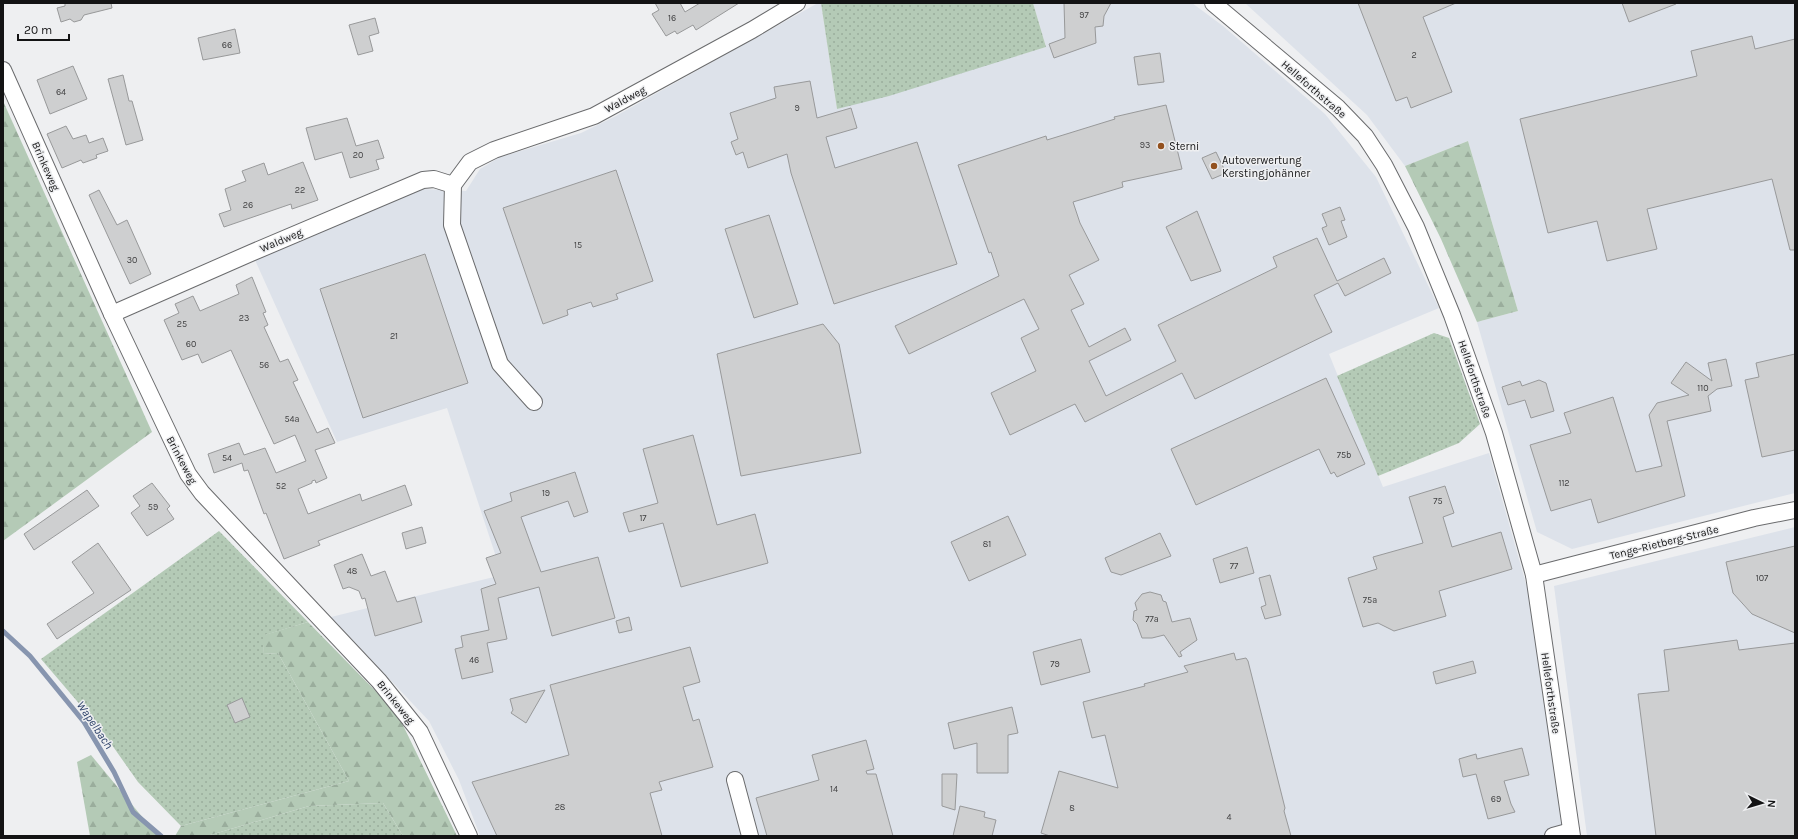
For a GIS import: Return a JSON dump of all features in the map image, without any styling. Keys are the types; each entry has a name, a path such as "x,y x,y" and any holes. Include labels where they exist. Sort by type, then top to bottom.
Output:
{"street":[{"name":"Waldweg","path":"112,314 423,180 434,179 453,185 470,162 494,150 594,116 746,34 797,3"},
{"name":"Helleforthstraße","path":"1219,5 1338,108 1365,136 1384,165 1416,227 1452,315 1494,433 1534,575 1572,834"},
{"name":"Brinkeweg","path":"3,70 112,314 188,474 202,493 379,681 420,732 469,836"},
{"path":"453,185 452,225 500,364 534,402"},
{"name":"Tenge-Rietberg-Straße","path":"1534,575 1754,518 1795,510"},
{"path":"735,780 750,836"},
{"path":"1553,836 1572,834"}],"shaded area":[{"path":"818,3 821,3 837,109 1046,47 1033,3 1192,3 1223,26 1325,114 1376,177 1439,308 1329,354 1383,487 1489,453 1528,591 1563,836 480,836 459,780 429,721 331,617 502,575 447,408 337,442 255,260 423,189 466,191 480,169 500,157 581,133 614,117"},
{"path":"1245,3 1795,3 1795,493 1572,549 1537,532 1477,322 1518,311 1468,141 1405,166 1367,115"},
{"path":"1795,527 1795,836 1587,836 1554,586"}],"green space":[{"path":"821,3 1033,3 1046,47 889,96 837,109"},
{"path":"3,101 152,432 3,541"},
{"path":"1468,141 1518,311 1477,322 1441,239 1405,166"},
{"path":"1434,333 1449,338 1480,424 1459,443 1378,476 1337,376"},
{"path":"219,531 308,622 265,635 263,654 278,653 349,781 181,826 138,782 100,728 41,659"},
{"path":"308,622 397,713 457,836 403,836 383,803 309,806 207,836 175,836 181,826 349,781 278,653 263,654 264,635"},
{"path":"91,755 158,836 90,836 77,762"},
{"path":"383,803 403,836 207,836 309,806"}],"building":[{"path":"65,3 111,3 112,8 84,15 81,20 74,22 70,19 61,22 57,8 65,6"},
{"path":"655,3 680,3 685,12 700,3 739,3 696,30 693,25 677,34 675,31 666,36 652,14 659,10"},
{"path":"1064,3 1111,3 1104,16 1103,26 1095,27 1096,43 1054,58 1049,44 1065,38"},
{"path":"1358,3 1456,3 1423,17 1452,92 1411,108 1407,97 1396,101"},
{"path":"1622,3 1676,3 1676,4 1629,22"},
{"path":"375,18 379,33 369,36 373,51 358,55 349,25"},
{"path":"235,29 240,53 203,60 198,38"},
{"path":"1752,36 1755,49 1795,39 1795,250 1790,250 1772,179 1647,209 1657,249 1607,261 1597,221 1548,233 1520,119 1697,76 1691,51"},
{"path":"1160,53 1164,82 1138,85 1134,57"},
{"path":"73,66 87,99 50,114 37,80"},
{"path":"123,75 129,101 132,101 143,140 126,145 108,79"},
{"path":"810,81 817,118 851,108 857,128 826,137 835,168 917,142 957,264 834,304 791,173 787,154 748,168 743,152 736,155 731,142 738,139 730,113 776,98 774,87"},
{"path":"1166,105 1182,169 1122,182 1123,187 1073,202 1080,223 1099,260 1069,275 1084,304 1071,310 1089,347 1125,328 1131,340 1089,361 1106,396 1176,361 1158,325 1277,267 1273,257 1317,238 1337,281 1384,258 1391,273 1345,296 1338,283 1314,295 1332,332 1195,399 1182,373 1085,422 1075,404 1010,435 991,393 1036,371 1021,338 1039,329 1024,299 909,354 895,326 999,276 991,252 989,253 958,165 1046,136 1047,140 1115,119 1114,117"},
{"path":"347,118 356,146 378,140 384,158 376,160 379,169 350,178 342,152 315,160 306,128"},
{"path":"66,126 73,139 86,135 89,143 103,138 108,151 96,155 97,158 83,163 81,160 62,168 47,134"},
{"name":"Autoverwertung Kerstingjohänner","path":"1216,152 1226,173 1212,179 1202,158"},
{"path":"303,162 318,200 292,209 291,204 224,227 219,214 231,210 225,189 246,181 242,171 264,163 268,175"},
{"path":"616,170 653,281 616,294 618,299 593,307 591,302 567,310 568,315 543,324 503,208"},
{"path":"99,190 117,225 127,220 151,274 130,284 89,195"},
{"path":"1340,207 1345,220 1341,221 1347,237 1329,245 1322,228 1327,226 1322,214"},
{"path":"1197,211 1221,271 1191,281 1166,227"},
{"path":"769,215 798,304 754,318 725,229"},
{"path":"425,254 468,383 363,418 320,289"},
{"path":"252,277 266,312 263,313 268,325 264,327 280,362 288,359 298,380 293,382 317,433 328,428 335,443 315,450 327,478 316,483 315,480 312,481 312,483 298,489 308,514 360,494 362,501 405,485 412,505 318,541 320,545 284,559 266,513 264,514 248,470 244,471 242,463 214,473 208,454 239,443 244,455 265,448 276,473 306,461 295,435 274,444 231,350 202,363 198,354 182,360 164,320 179,313 175,304 193,296 200,311 239,294 236,285"},
{"path":"823,324 839,344 861,453 741,476 717,354"},
{"path":"1795,354 1795,450 1762,457 1745,380 1759,377 1756,363"},
{"path":"1726,359 1732,386 1717,389 1708,396 1711,411 1667,421 1685,496 1598,523 1591,499 1551,511 1530,445 1571,433 1564,413 1613,397 1636,472 1662,466 1649,415 1657,403 1689,395 1671,383 1686,362 1712,381 1708,363"},
{"path":"1326,378 1365,464 1337,477 1334,472 1331,474 1319,449 1196,505 1171,449"},
{"path":"1539,380 1546,383 1554,411 1531,418 1525,400 1508,405 1502,387 1520,381 1522,386"},
{"path":"693,435 717,525 755,514 768,563 681,587 663,523 629,532 623,513 658,503 643,449"},
{"path":"575,472 588,512 574,517 568,501 521,517 541,572 598,557 615,618 552,636 539,587 498,598 507,639 487,643 493,672 462,679 455,649 463,647 461,636 489,630 481,589 496,584 486,558 501,553 484,511 512,501 510,493"},
{"path":"152,483 170,506 167,509 174,519 147,536 131,513 140,506 133,496"},
{"path":"1445,486 1454,513 1443,517 1452,547 1501,532 1512,569 1439,591 1446,616 1394,631 1378,623 1363,627 1348,578 1377,569 1373,557 1423,543 1409,497"},
{"path":"87,490 99,506 34,550 24,534"},
{"path":"1008,516 1026,555 969,581 951,542"},
{"path":"422,527 426,543 406,549 402,533"},
{"path":"1160,533 1171,556 1121,575 1111,572 1105,558"},
{"path":"98,543 131,590 57,639 47,624 94,593 72,562"},
{"path":"1795,546 1795,633 1752,614 1733,593 1726,562"},
{"path":"1247,547 1254,573 1220,583 1213,559"},
{"path":"362,554 371,576 385,571 397,602 415,597 422,622 375,636 365,598 362,599 359,591 349,587 343,589 334,565"},
{"path":"1270,575 1281,615 1265,619 1261,607 1266,605 1259,578"},
{"path":"1150,592 1161,595 1163,601 1166,602 1172,622 1190,618 1197,640 1180,652 1182,656 1179,657 1164,635 1152,638 1142,638 1137,624 1133,620 1134,611 1137,610 1135,603 1142,594"},
{"path":"629,617 632,630 619,633 616,621"},
{"path":"1081,639 1090,672 1041,685 1033,652"},
{"path":"1737,640 1739,650 1795,643 1795,836 1656,836 1638,694 1669,691 1664,650"},
{"path":"690,647 700,682 683,687 693,721 699,719 713,767 659,782 662,790 650,793 662,836 497,836 472,782 569,755 550,685"},
{"path":"1234,653 1236,660 1246,658 1248,661 1291,836 1050,836 1041,833 1059,771 1118,788 1105,735 1092,738 1083,702 1145,686 1144,684 1188,672 1184,666"},
{"path":"1473,661 1476,673 1436,684 1433,672"},
{"path":"545,690 526,723 511,713 513,710 510,699"},
{"path":"242,698 250,717 235,723 227,705"},
{"path":"1012,707 1018,733 1008,735 1008,773 977,773 977,743 954,749 948,723"},
{"path":"866,740 874,769 866,771 867,774 876,774 893,836 767,836 756,798 819,780 812,755"},
{"path":"1522,748 1529,775 1504,781 1515,812 1488,819 1476,774 1463,777 1459,759 1476,754 1477,759"},
{"path":"942,774 957,774 955,810 942,806"},
{"path":"960,806 985,812 984,817 996,820 992,836 953,836"}],"waterway":[{"name":"Wapelbach","path":"3,631 30,656 84,722 114,772 133,812 161,836"}],"place":[{"name":"Sterni","path":"1161,146"},
{"name":"Autoverwertung Kerstingjohänner","path":"1214,166"}]}
